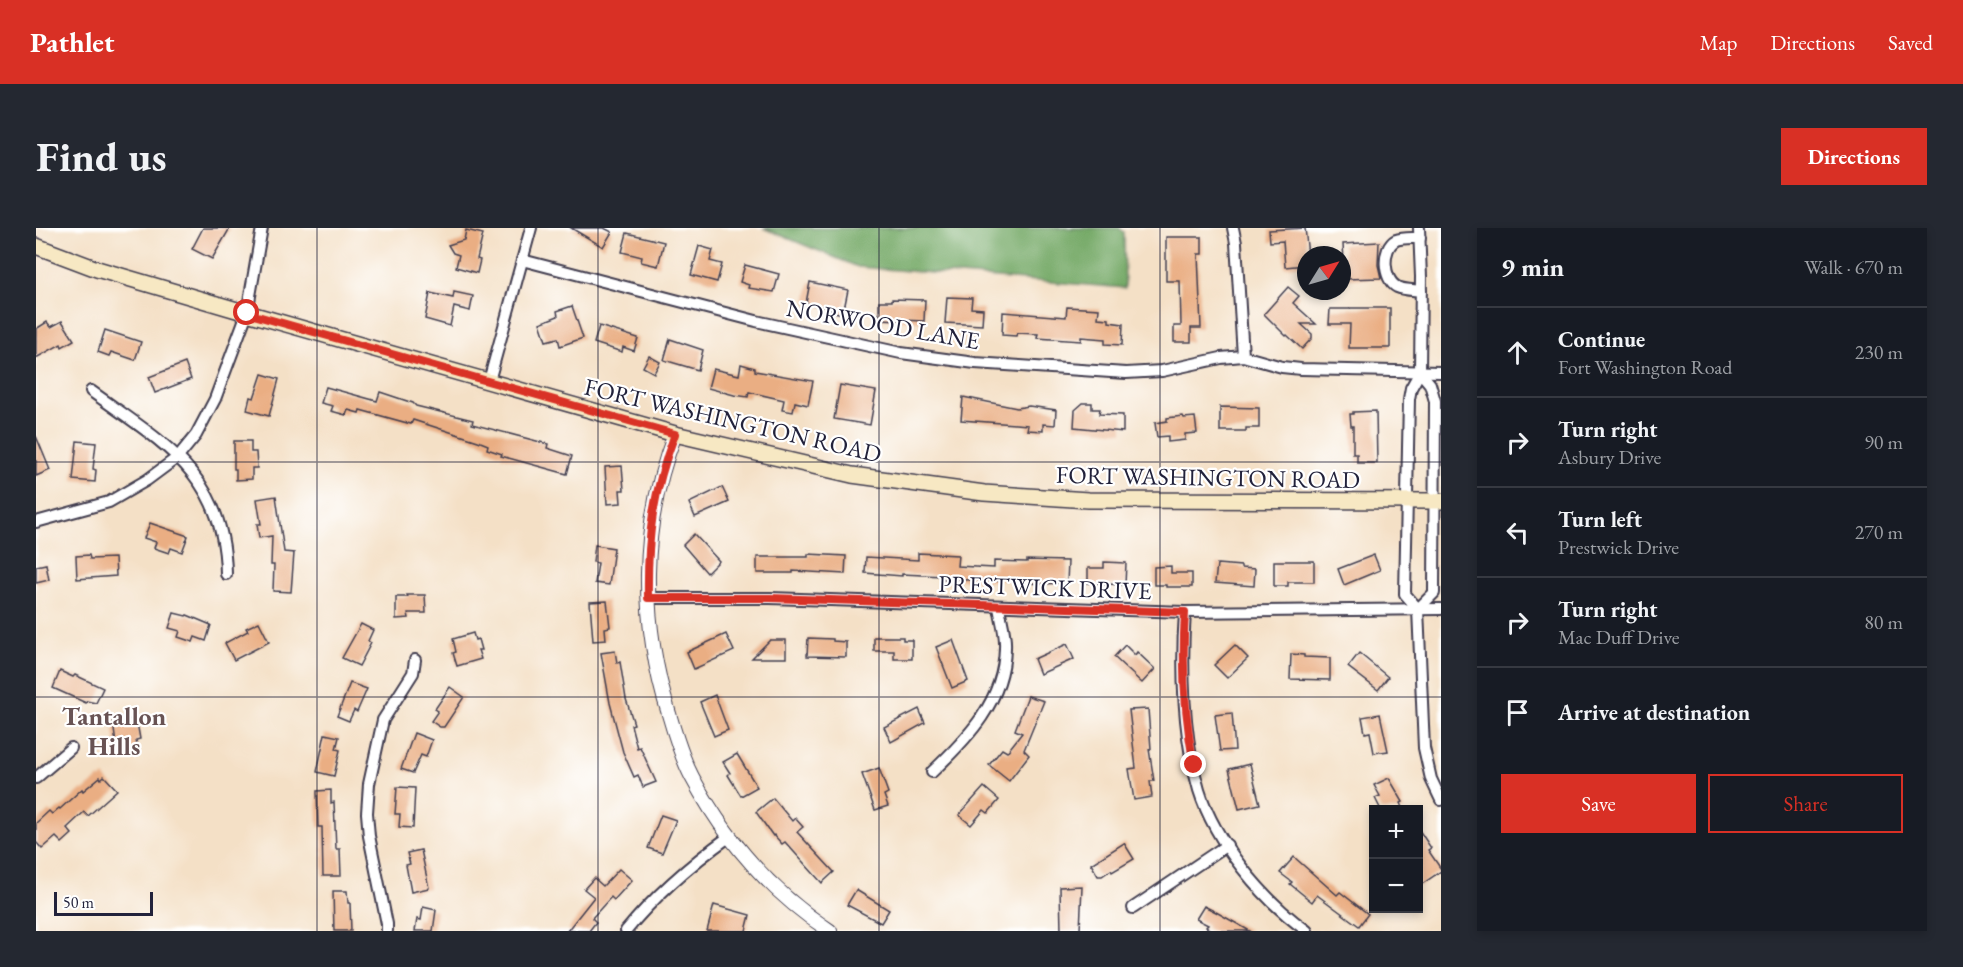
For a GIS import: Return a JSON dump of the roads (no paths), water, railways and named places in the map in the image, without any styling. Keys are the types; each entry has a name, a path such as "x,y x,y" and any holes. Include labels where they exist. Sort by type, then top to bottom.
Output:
{"main road":[{"name":"FORT WASHINGTON ROAD","path":"36,246 97,269 675,434 852,475 984,493 1088,500 1438,501"}],"street":[{"path":"36,522 109,502 147,480 178,457 196,435 215,399 247,313 262,228"},
{"path":"489,381 531,228"},
{"path":"1233,228 1244,356 1282,367 1300,369 1441,372"},
{"path":"1421,291 1399,288 1392,283 1386,256 1389,246 1395,240 1420,233 1421,291 1420,372 1409,394 1404,594 1418,609 1424,748 1431,779 1441,800"},
{"name":"NORWOOD LANE","path":"522,260 832,339 901,353 975,363 1126,373 1162,371 1221,358 1244,356"},
{"path":"1418,609 1434,593 1438,501 1435,401 1430,384 1420,372"},
{"path":"91,391 147,431 194,474 214,510 224,542 226,574"},
{"path":"675,434 659,479 652,511 648,541 648,598 654,657 676,737 691,775 735,845 780,892 810,918 830,931"},
{"name":"PRESTWICK DRIVE","path":"648,598 770,598 1185,612 1441,609"},
{"path":"932,772 976,725 989,708 997,691 1005,647 999,607"},
{"path":"1185,612 1183,635 1188,736 1200,791 1211,819 1238,862 1262,890 1307,931"},
{"path":"387,931 377,868 369,836 367,813 369,784 383,720 413,673 415,660"},
{"path":"36,778 71,748"},
{"path":"626,931 646,905 679,875 730,836"},
{"path":"1133,908 1227,845"}],"district":[{"name":"Tantallon Hills","path":"114,731"}]}
